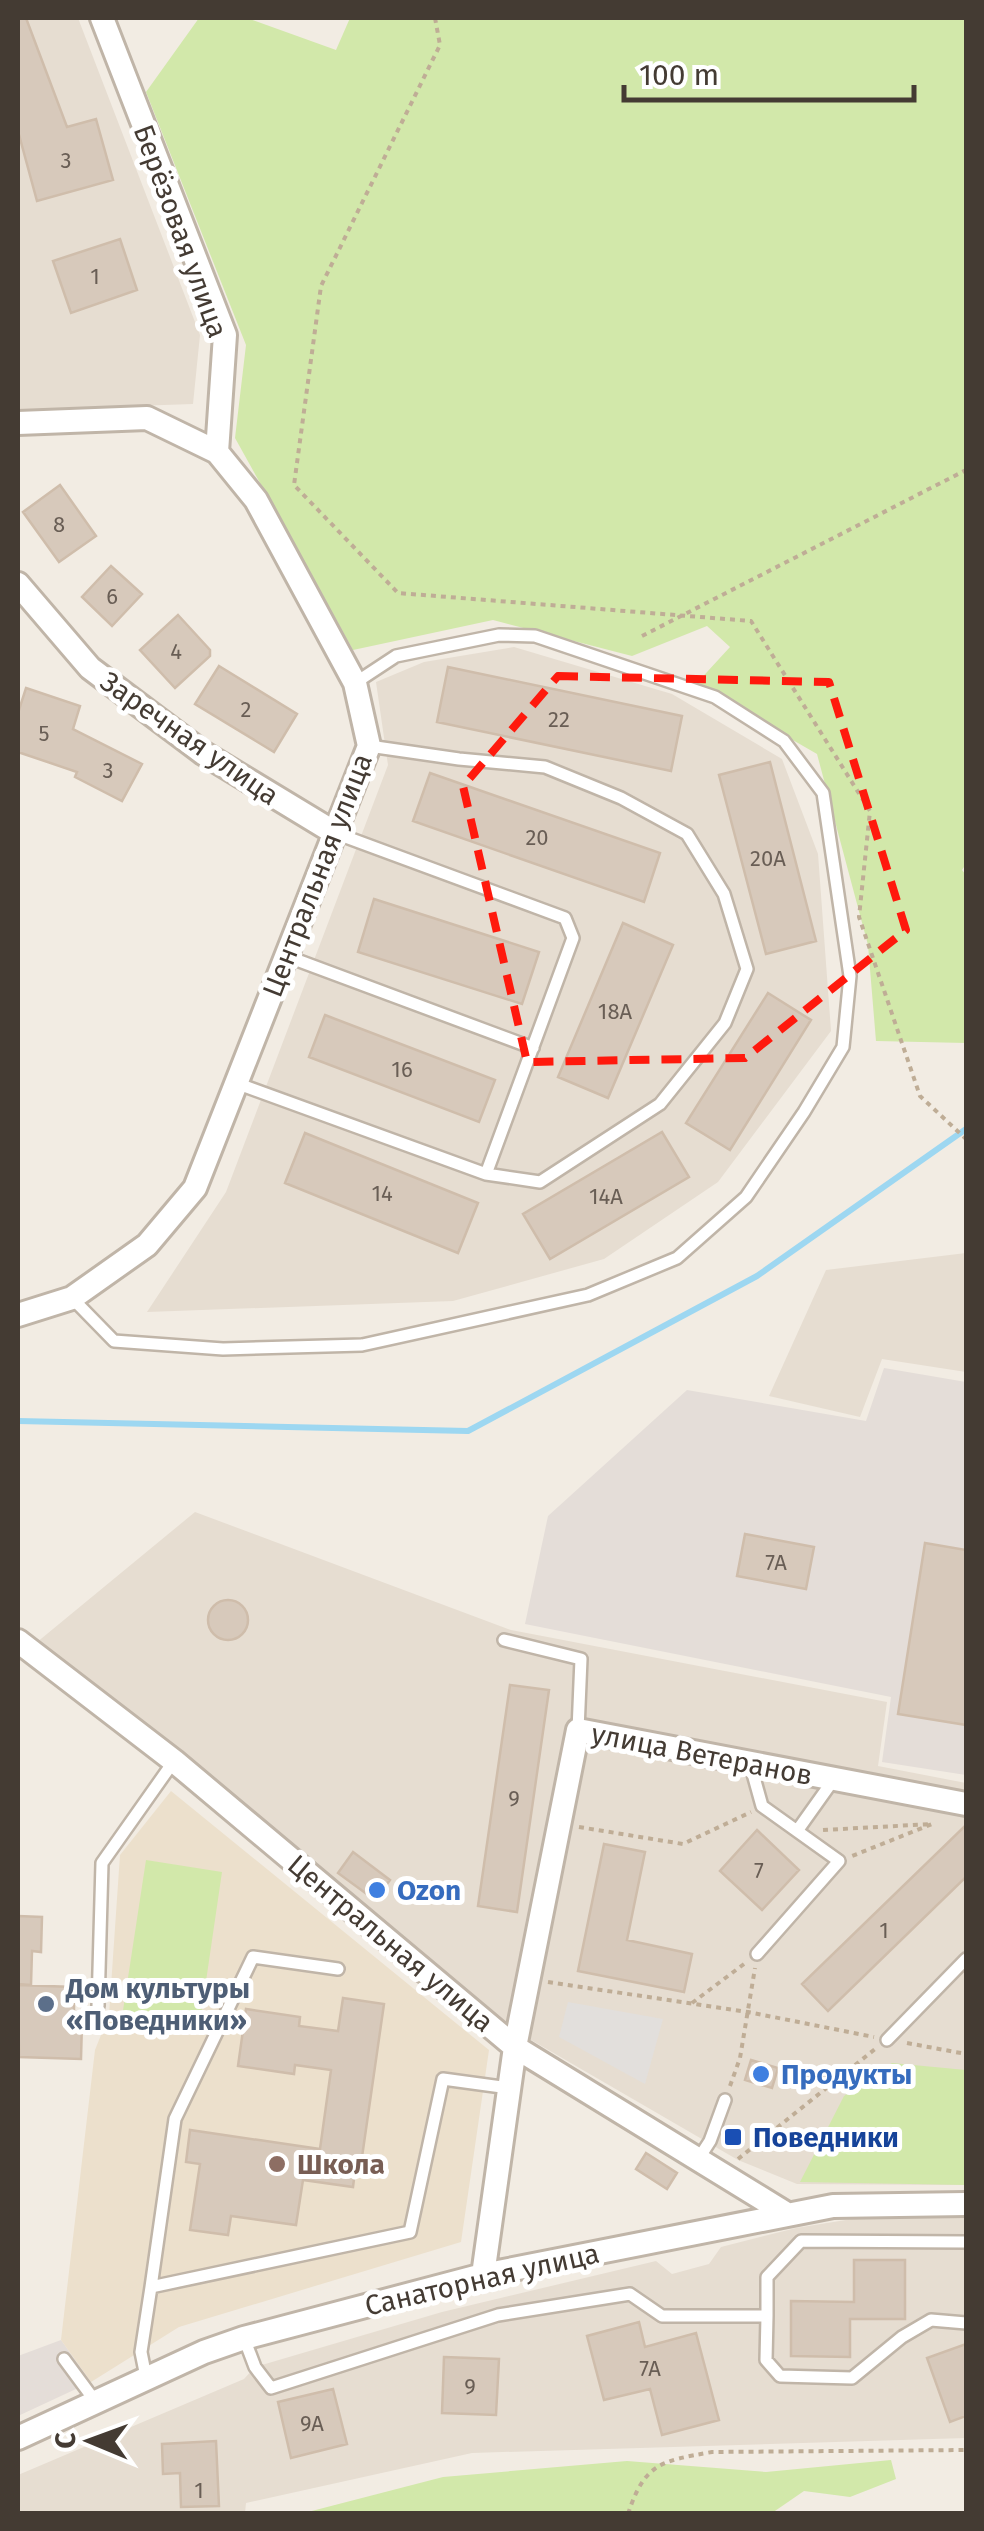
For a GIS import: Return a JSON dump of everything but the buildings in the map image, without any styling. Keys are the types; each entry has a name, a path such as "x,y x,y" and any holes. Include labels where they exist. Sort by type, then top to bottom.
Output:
{"street":[{"name":"Берёзовая улица","path":"102,18 225,335 217,452"},
{"name":"Центральная улица","path":"18,423 147,418 217,452 256,500 354,682 369,746 195,1188 147,1245 72,1298 18,1315"},
{"name":"Заречная улица","path":"18,584 90,668 203,753 335,833"},
{"name":"Центральная улица","path":"18,1641 174,1760 515,2047 787,2214"},
{"name":"улица Ветеранов","path":"483,2276 515,2047 578,1730 966,1804"},
{"name":"Санаторная улица","path":"18,2438 146,2376 244,2338 483,2276 787,2214 856,2204 966,2204"}],"lane":[{"path":"72,1298 114,1341 223,1349 362,1345 588,1296 677,1258 746,1197 843,1046 850,976 823,793 784,741 716,696 535,636 499,635 396,656 354,682"},
{"path":"236,1083 486,1174 540,1182 660,1104 725,1023 747,969 724,894 687,834 621,798 545,767 369,746"},
{"path":"335,833 565,918 573,938 486,1174"},
{"path":"286,956 533,1048"},
{"path":"504,1640 581,1659 578,1730"},
{"path":"98,2006 102,1863 174,1760"},
{"path":"750,1763 762,1806 839,1862 757,1954"},
{"path":"797,1832 834,1779"},
{"path":"146,2376 141,2352 175,2119 253,1957 338,1969"},
{"path":"887,2040 966,1960"},
{"path":"151,2287 410,2232 443,2078 509,2088"},
{"path":"699,2158 710,2142 725,2100"},
{"path":"787,2214 801,2241"},
{"path":"966,2242 801,2241 767,2277 766,2360 780,2376 852,2378 902,2337 931,2320 966,2323"},
{"path":"244,2338 255,2367 271,2388 498,2316 630,2294 662,2316 766,2316"},
{"path":"64,2359 96,2401"}],"path":[{"path":"434,18 440,45 321,286 294,485 398,593 752,621 870,811 859,917 920,1096 966,1139"},
{"path":"642,636 966,470"},
{"path":"560,1824 683,1844 762,1806"},
{"path":"797,1832 932,1824 839,1862"},
{"path":"690,2004 757,1954"},
{"path":"725,2100 740,2058 757,1954"},
{"path":"548,1982 748,2012 966,2054"},
{"path":"724,2173 887,2040"},
{"path":"628,2514 649,2470 675,2458 712,2452 966,2450"}],"highlighted area":[{"path":"558,676 829,682 906,930 745,1058 527,1062 463,786"}],"shaded area":[{"path":"18,18 78,18 200,335 193,404 18,410"},
{"path":"514,647 672,694 782,759 818,854 831,1031 718,1182 604,1259 453,1301 147,1312 226,1192 388,765 376,682 424,662"},
{"path":"966,1253 966,1372 882,1359 860,1417 769,1396 826,1270"},
{"path":"884,1368 966,1382 966,1775 882,1762 891,1697 525,1624 548,1516 687,1390 866,1421"},
{"path":"195,1512 511,1630 887,1702 878,1766 966,1783 966,2185 797,2184 738,2160 526,2037 36,1643"},
{"name":"Школа","path":"171,1791 489,2050 461,2242 179,2327 91,2382 61,2340 95,2050 109,2015 120,1855"},
{"path":"568,2002 663,2019 645,2084 559,2037"},
{"path":"877,2215 966,2218 966,2438 472,2453 246,2503 245,2513 18,2514 18,2475 244,2379 255,2367 442,2312 656,2261 672,2274 709,2264 721,2247 796,2228"},
{"path":"61,2340 91,2382 18,2416 18,2356"}],"green space":[{"path":"199,18 247,18 336,50 350,18 966,18 966,864 962,870 966,875 966,1043 876,1041 868,945 817,754 696,684 730,647 707,626 632,656 493,620 353,650 235,438 246,345 146,92"},
{"path":"146,1860 222,1872 199,2029 122,2017"},
{"path":"892,2063 966,2070 966,2185 800,2182 844,2096"},
{"path":"891,2460 896,2479 850,2497 804,2491 772,2513 304,2513 443,2477 627,2461 766,2472"}],"waterway":[{"path":"18,1421 468,1431 757,1276 966,1129"}],"place":[{"name":"Ozon","path":"377,1890"},
{"name":"Дом культуры «Поведники»","path":"46,2004"},
{"name":"Продукты","path":"761,2074"},
{"name":"Поведники","path":"733,2137"},
{"name":"Школа","path":"277,2164"}]}
